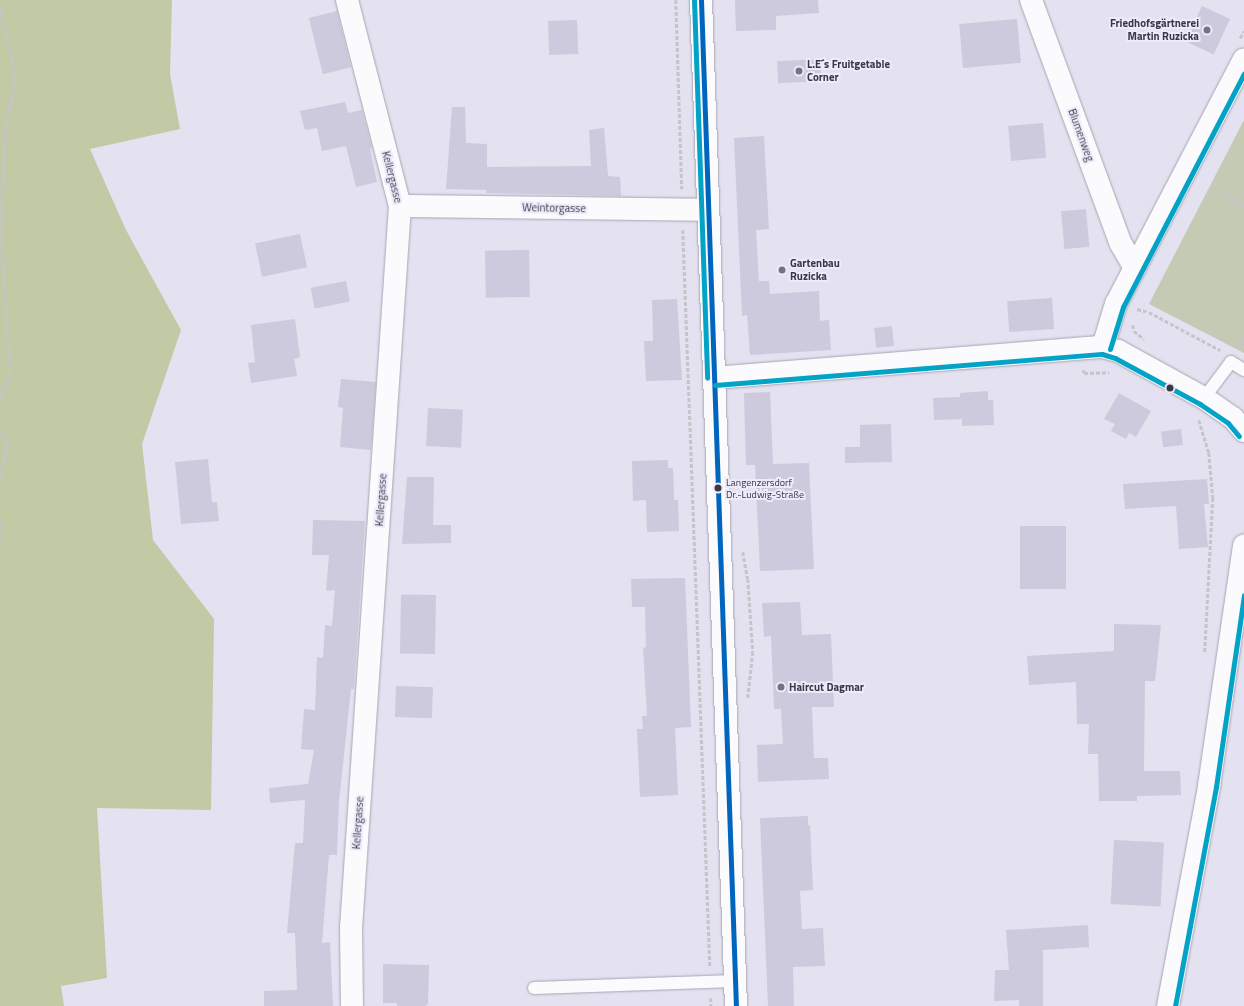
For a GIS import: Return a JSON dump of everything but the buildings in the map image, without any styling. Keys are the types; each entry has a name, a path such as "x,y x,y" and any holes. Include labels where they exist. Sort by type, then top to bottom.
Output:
{"street":[{"name":"Kellergasse","path":"347,0 400,206 351,928 352,1006"},
{"path":"701,0 736,1006"},
{"name":"Blumenweg","path":"1031,0 1122,244 1135,268"},
{"path":"1093,348 1244,60"},
{"name":"Weintorgasse","path":"400,206 708,210"},
{"path":"714,378 1093,348 1128,356 1201,406 1233,418 1244,432"},
{"path":"1168,1006 1206,801 1244,546"}],"lane":[{"path":"1201,406 1231,362 1244,370"},
{"path":"534,988 735,981"}],"path":[{"path":"676,0 711,1006"},
{"path":"0,7 12,55 14,84 6,127 1,231 11,374 0,399"},
{"path":"1222,194 1244,206"},
{"path":"1134,314 1136,308 1216,346 1231,362"},
{"path":"1133,319 1134,331 1149,341"},
{"path":"1093,348 1084,373 1117,372"},
{"path":"1201,406 1209,453 1213,490 1205,655"},
{"path":"0,431 8,442 0,484"},
{"path":"0,520 0,539"}],"green space":[{"path":"0,0 172,0 170,74 180,129 90,149 126,230 181,330 142,444 153,540 214,619 211,810 97,808 107,978 61,986 64,1006 0,1006"},
{"path":"1244,120 1244,353 1149,304"}],"transit line":[{"path":"694,0 707,378"},
{"path":"701,0 736,1006"},
{"path":"1110,349 1123,307 1244,74"},
{"path":"715,385 1102,354 1115,358 1200,404 1228,423 1239,436"},
{"path":"1175,1006 1216,787 1244,595"}],"place":[{"name":"Friedhofsgärtnerei Martin Ruzicka","path":"1207,30"},
{"name":"L.E´s Fruitgetable Corner","path":"799,71"},
{"name":"Gartenbau Ruzicka","path":"782,270"},
{"name":"Langenzersdorf Dr.-Ludwig-Straße","path":"718,488"},
{"name":"Haircut Dagmar","path":"781,687"}]}
